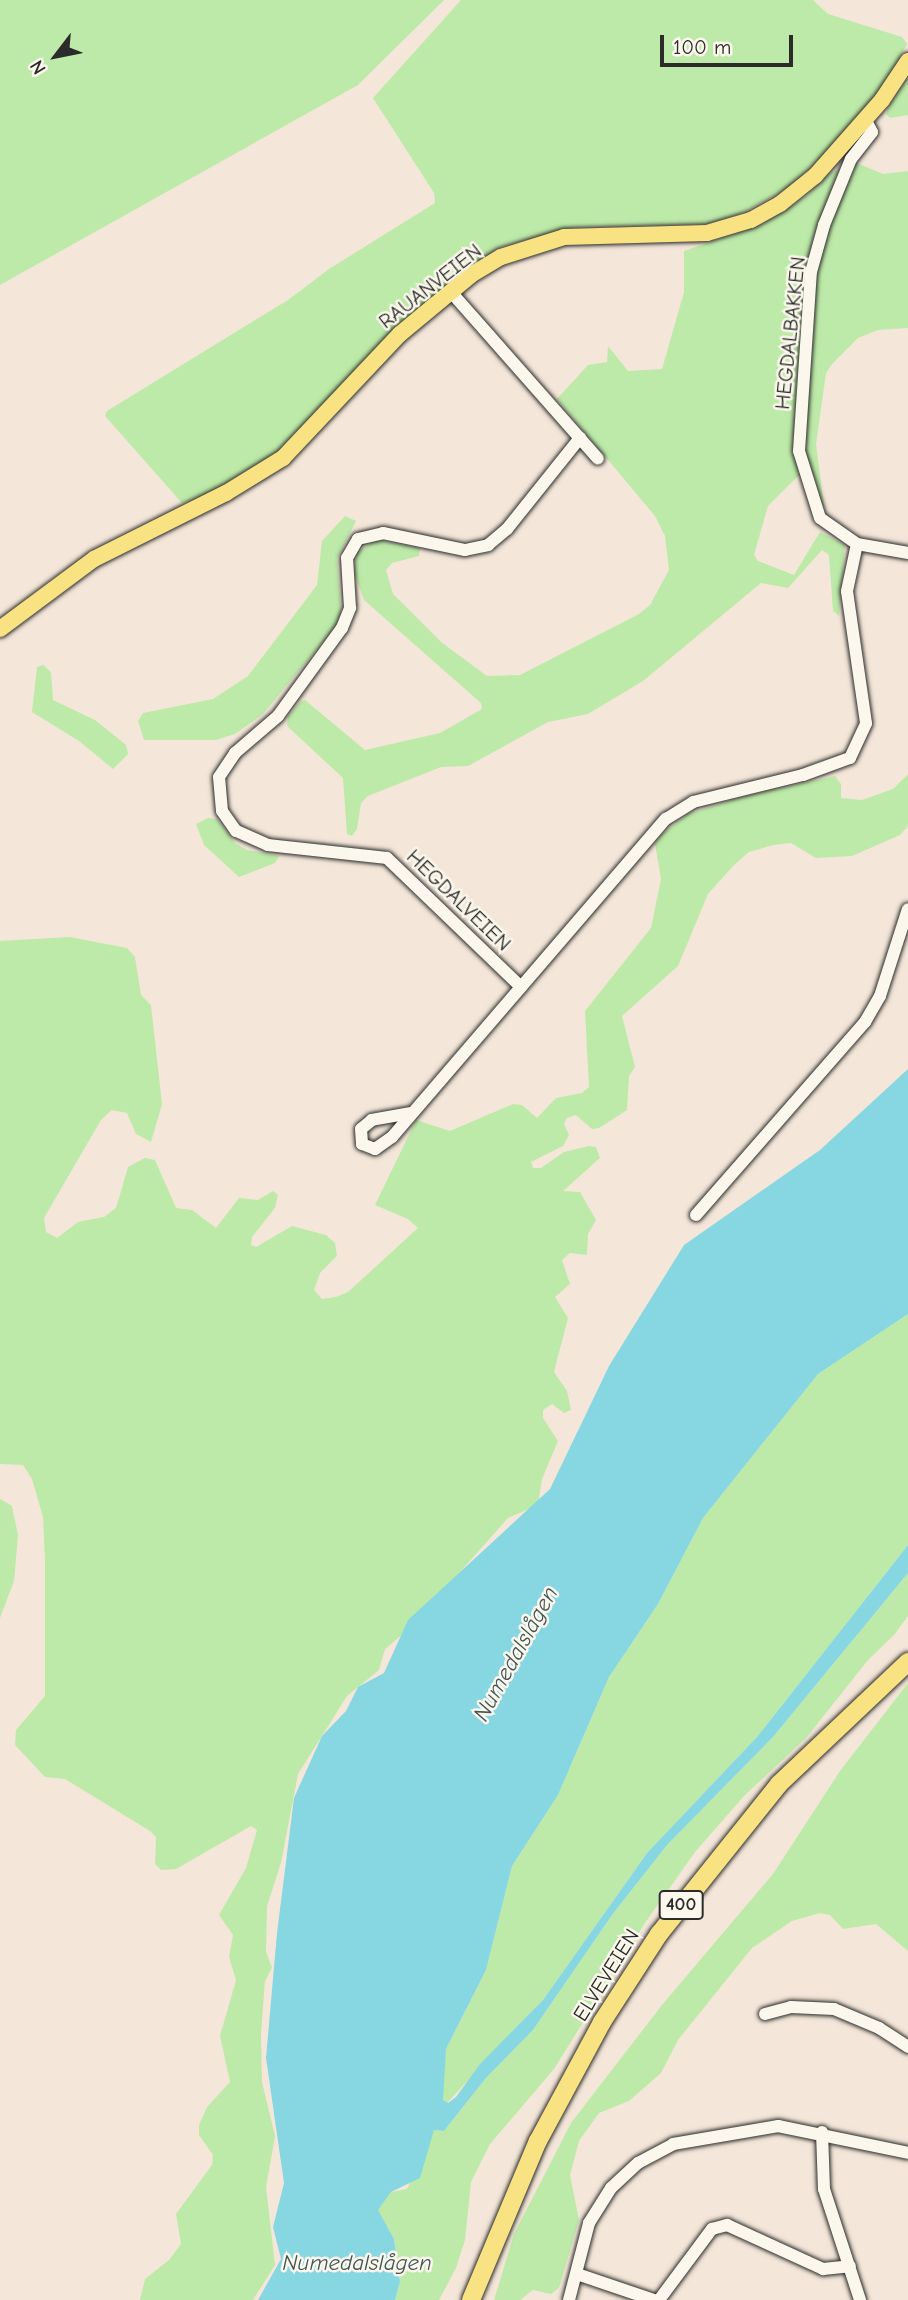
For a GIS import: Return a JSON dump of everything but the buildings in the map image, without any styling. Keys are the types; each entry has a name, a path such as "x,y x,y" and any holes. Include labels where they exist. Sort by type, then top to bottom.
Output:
{"highway":[{"name":"ELVEVEIEN","path":"471,2300 538,2141 602,2022 659,1934 779,1784 908,1662"}],"main road":[{"name":"RAUANVEIEN","path":"0,629 94,559 226,493 283,458 377,356 451,292 501,257 551,239 695,234 751,220 801,189 865,119 908,61"}],"street":[{"name":"HEGDALBAKKEN","path":"857,544 820,518 810,498 799,451 811,272 824,225 851,159 872,132 865,119"},
{"path":"451,292 598,458"},
{"name":"HEGDALVEIEN","path":"521,987 387,858 268,845 236,831 222,811 219,777 235,753 286,707 342,628 350,608 347,558 358,539 383,533 465,550 488,545 508,529 580,438"},
{"path":"411,1113 678,810 837,765 857,749 866,723 847,591 857,544 908,553"},
{"path":"696,1215 865,1022 880,996 908,909"},
{"path":"765,2014 791,2007 834,2009 879,2028 908,2047"},
{"path":"569,2300 589,2223 611,2188 638,2163 673,2144 706,2136 778,2126 822,2132 908,2153"},
{"path":"822,2132 824,2189 860,2300"},
{"path":"577,2274 657,2300 712,2229 727,2225 822,2269 850,2266"}],"green space":[{"path":"0,0 444,0 358,85 0,285"},
{"path":"461,0 813,0 828,14 902,37 907,44 885,84 831,148 790,187 742,213 708,224 577,227 502,246 466,268 389,334 274,456 208,495 182,503 105,416 107,411 288,300 329,269 435,203 434,193 373,98"},
{"path":"908,78 908,115 890,118 886,114 889,105"},
{"path":"857,163 883,174 908,171 908,328 878,330 858,338 832,364 826,373 816,444 824,506 803,475 797,477 768,506 754,555 758,561 794,575 820,532 845,545 839,616 833,611 829,555 822,550 788,588 761,583 643,681 588,714 548,722 468,766 441,767 368,796 361,803 357,829 352,836 347,834 343,778 287,726 288,716 300,702 305,700 365,750 440,733 482,709 481,703 364,600 354,573 357,552 377,540 420,548 419,556 392,563 386,570 393,594 441,642 487,676 520,675 639,614 650,605 669,570 665,536 655,516 557,399 588,365 607,362 608,346 628,371 662,369 684,292 684,251 763,224 808,195 830,173"},
{"path":"345,516 356,521 337,559 341,612 336,626 263,714 235,734 216,740 144,740 138,721 143,713 213,699 248,676 317,585 322,541"},
{"path":"43,665 51,672 53,700 95,720 126,745 128,754 113,769 79,741 32,712 37,667"},
{"path":"908,774 908,826 900,835 852,856 816,858 791,843 773,845 749,852 734,865 708,894 678,966 622,1016 635,1067 629,1076 627,1110 599,1128 592,1129 576,1115 567,1118 564,1124 569,1135 563,1146 531,1162 533,1168 541,1168 564,1152 589,1146 596,1147 600,1158 563,1191 580,1192 596,1220 588,1234 587,1255 570,1253 562,1260 570,1284 555,1297 568,1318 554,1372 567,1391 571,1410 564,1413 552,1404 543,1410 543,1418 558,1441 542,1479 538,1505 508,1518 411,1627 385,1649 379,1670 347,1696 298,1774 281,1863 267,1906 266,1951 272,1968 265,1981 261,2033 262,2082 275,2136 266,2187 275,2265 253,2300 140,2300 145,2279 169,2260 181,2244 176,2214 212,2165 213,2155 199,2135 199,2125 207,2107 230,2082 220,2036 236,1980 229,1957 233,1935 219,1915 246,1868 257,1830 251,1826 176,1869 161,1870 155,1864 156,1837 150,1831 65,1779 45,1777 15,1745 16,1730 45,1696 45,1561 43,1517 32,1479 23,1465 0,1464 0,941 70,937 127,948 135,957 141,995 151,1005 162,1104 151,1142 136,1134 127,1113 112,1110 101,1120 44,1218 46,1232 57,1238 78,1222 104,1217 116,1208 128,1167 145,1158 155,1160 176,1208 192,1210 216,1228 239,1198 258,1200 273,1191 278,1195 275,1208 252,1237 251,1245 256,1247 292,1226 326,1235 335,1243 337,1256 320,1273 314,1290 322,1299 336,1297 348,1292 418,1228 408,1219 375,1205 416,1120 450,1131 513,1104 522,1105 537,1118 556,1098 582,1093 589,1087 585,1011 651,928 661,879 655,844 662,834 688,814 741,797 835,776 841,784 841,798 862,800 893,789"},
{"path":"208,818 217,819 235,843 247,850 279,856 275,863 239,877 204,845 196,824"},
{"path":"908,1314 908,1545 757,1737 647,1853 543,2000 447,2103 443,2100 441,2080 446,2049 486,1970 512,1866 558,1795 609,1677 658,1604 703,1518 818,1374"},
{"path":"0,1499 12,1506 18,1535 14,1581 0,1618"},
{"path":"908,1573 908,1616 894,1635 868,1660 807,1737 744,1796 695,1852 645,1923 554,2069 490,2144 471,2182 465,2240 456,2268 439,2300 395,2300 400,2282 394,2239 377,2210 391,2192 407,2189 434,2130 444,2131 486,2078 533,2030 612,1915 667,1845 773,1737"},
{"path":"908,1683 908,1951 876,1924 843,1929 830,1915 820,1913 792,1921 752,1948 678,2040 661,2073 629,2101 599,2113 579,2141 570,2175 579,2220 559,2288 551,2294 533,2290 520,2300 494,2300 514,2234 571,2123 662,2005 773,1874 840,1771"}],"water":[{"name":"Numedalslågen","path":"908,1069 908,1314 818,1374 703,1518 658,1604 609,1677 558,1795 512,1866 486,1970 446,2049 443,2100 448,2103 456,2097 480,2064 543,2000 647,1853 757,1737 908,1545 908,1573 773,1737 667,1845 612,1915 533,2030 486,2078 444,2131 434,2130 420,2178 391,2192 378,2210 394,2239 400,2282 395,2300 258,2300 281,2259 273,2227 284,2183 266,2058 277,1933 294,1798 322,1736 346,1711 358,1687 384,1673 408,1620 550,1489 609,1366 684,1245 820,1150"}]}
